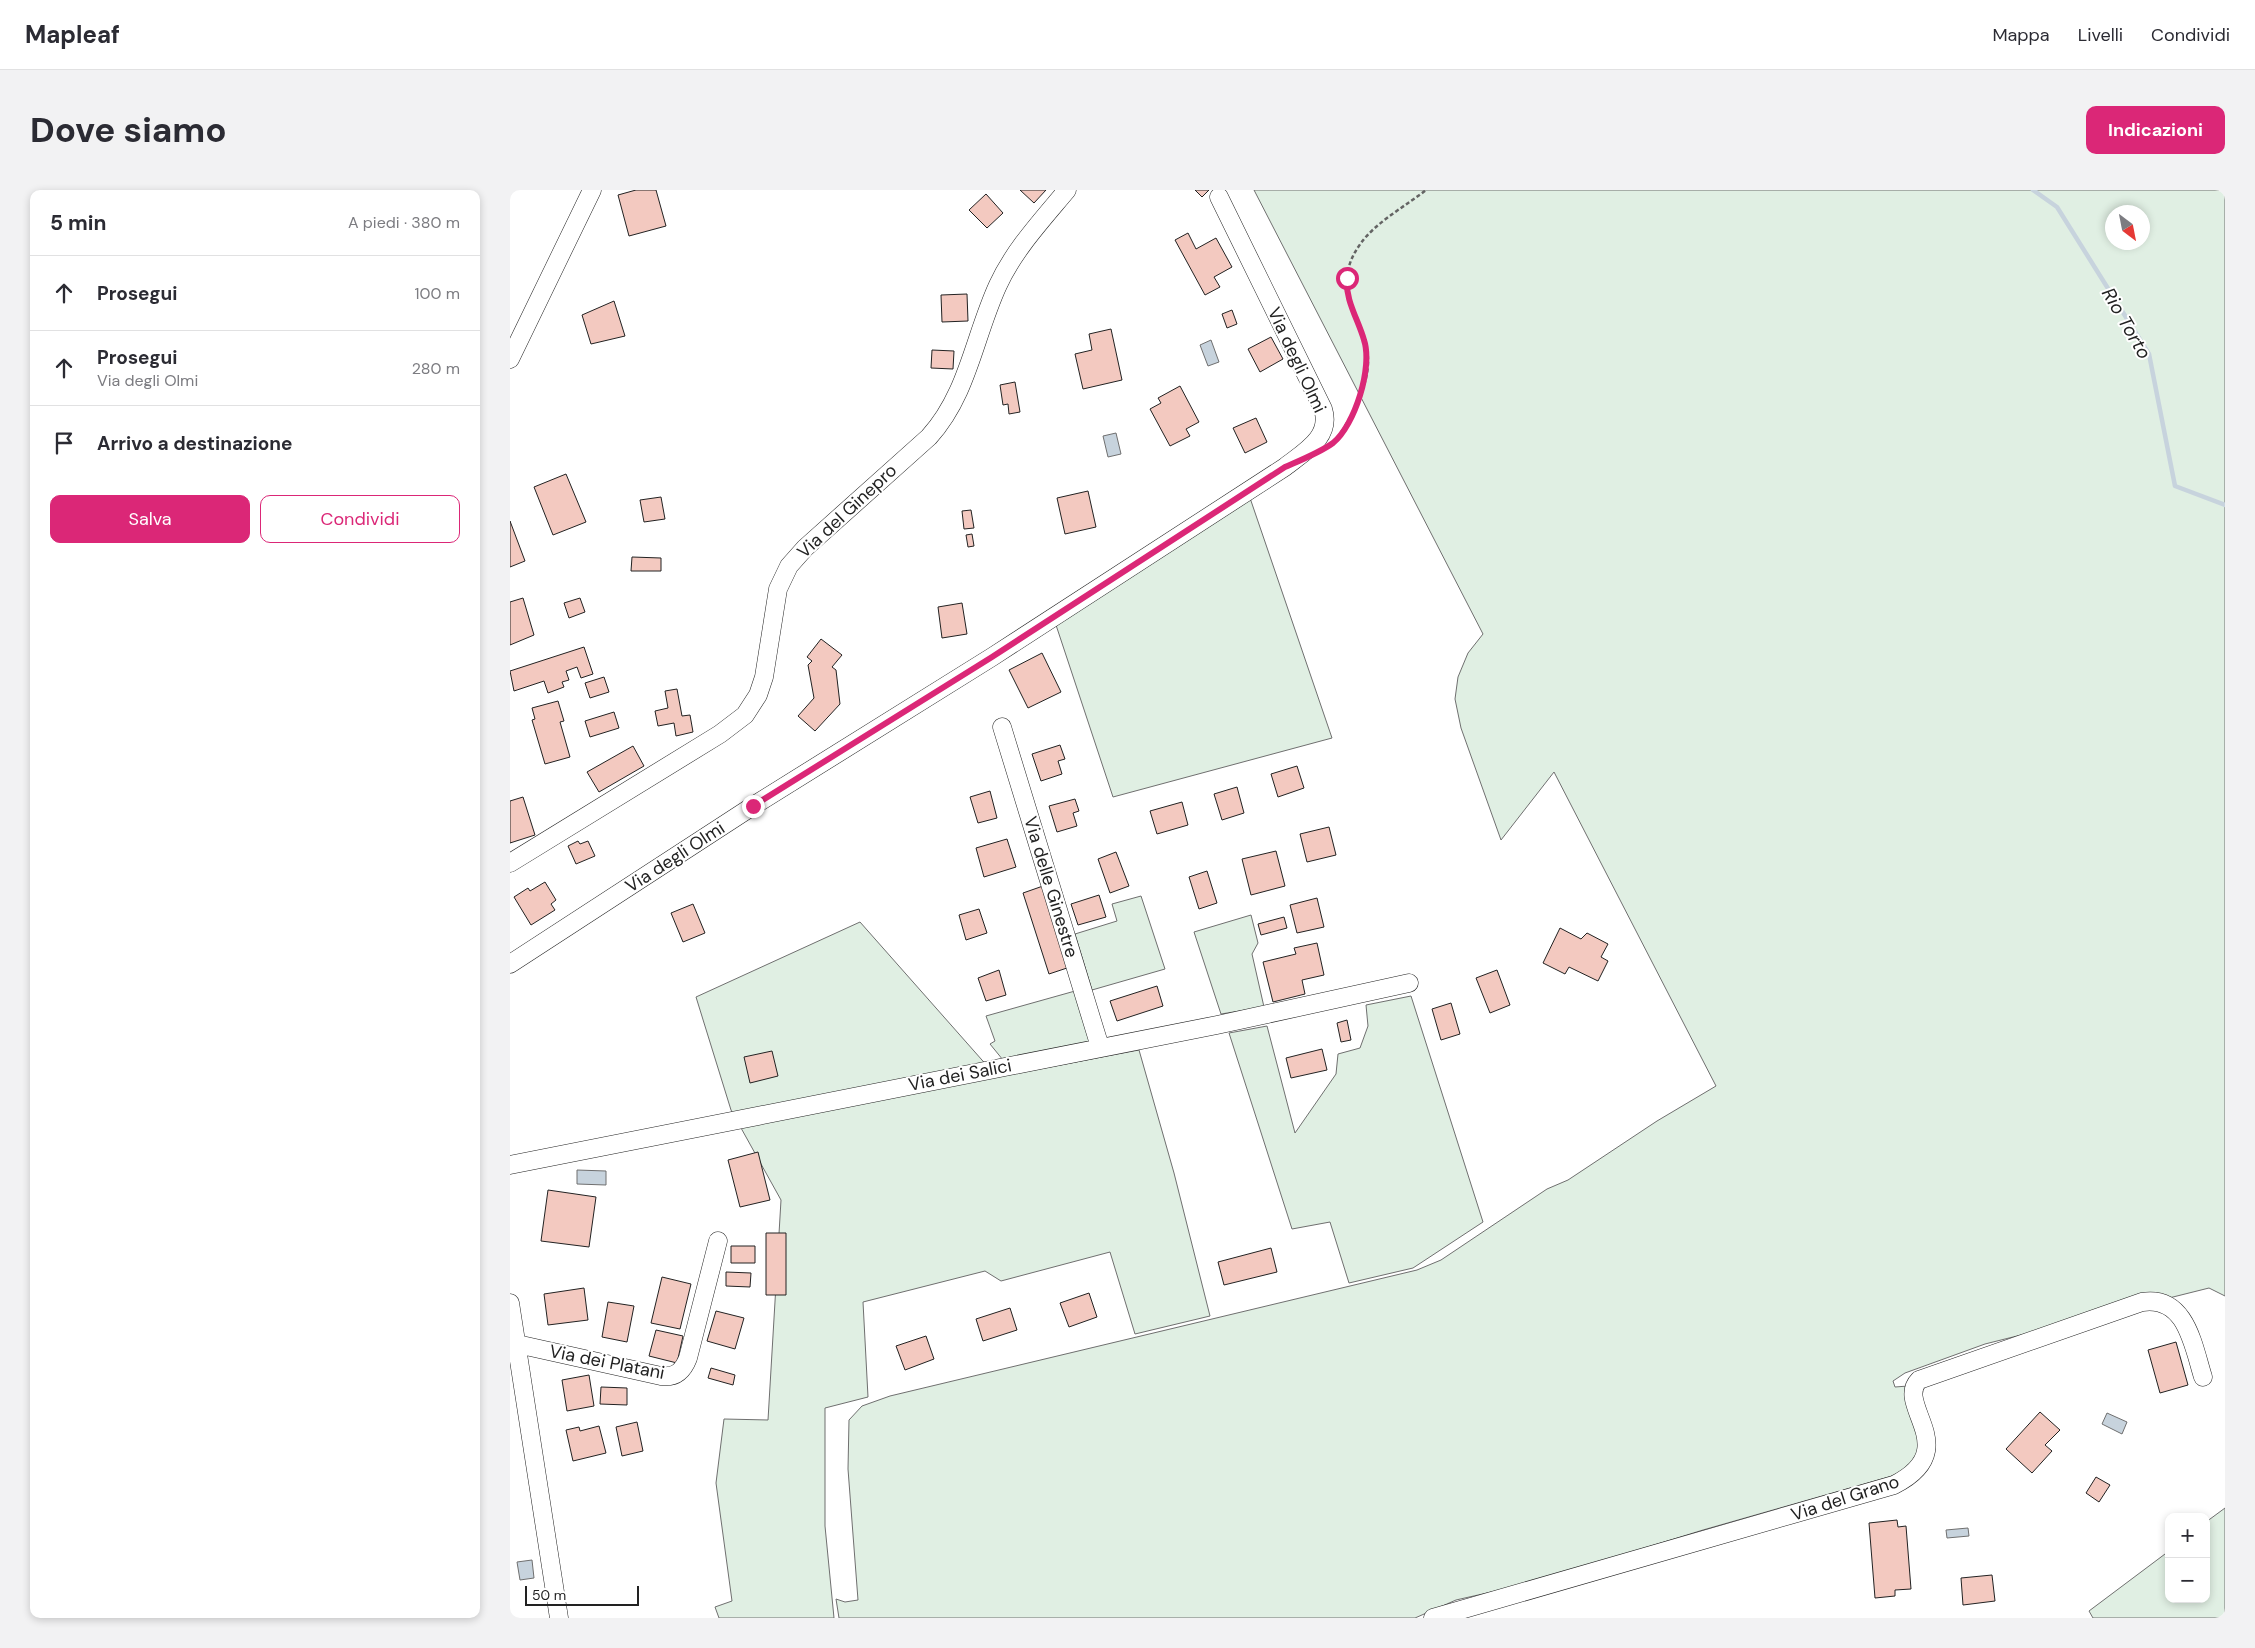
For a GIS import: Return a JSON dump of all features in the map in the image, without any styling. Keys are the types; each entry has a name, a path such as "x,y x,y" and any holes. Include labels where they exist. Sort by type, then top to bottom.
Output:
{"street":[{"path":"510,359 592,190"},
{"name":"Via del Ginepro","path":"510,863 720,734 750,709 762,685 776,595 789,566 805,548 929,437 943,421 960,390 988,307 1005,270 1067,190"},
{"name":"Via degli Olmi","path":"510,964 753,806 992,657 1285,467 1317,440 1325,424 1323,409 1219,197"},
{"name":"Via delle Ginestre","path":"1002,727 1100,1047"},
{"name":"Via dei Salici","path":"510,1165 1217,1024 1409,983"},
{"name":"Via dei Platani","path":"517,1344 661,1376 675,1375 683,1369 688,1358 718,1241"},
{"name":"Via del Grano","path":"1433,1618 1894,1485 1915,1472 1926,1454 1926,1441 1914,1397 1914,1386 1919,1380 2142,1302 2154,1301 2166,1304 2184,1320 2203,1377"},
{"path":"510,1303 559,1618"}],"path":[{"path":"1334,442 1344,429 1356,405 1368,366 1364,341 1347,292 1347,278 1354,255 1368,235 1426,190"}],"green space":[{"path":"1254,190 2225,190 2225,1296 2209,1288 1985,1344 1905,1373 1893,1381 1895,1387 1908,1386 1924,1414 1916,1463 1899,1474 1703,1530 1531,1583 1456,1600 1415,1618 839,1618 836,1599 845,1602 858,1600 848,1469 849,1420 862,1406 890,1396 1417,1270 1441,1260 1547,1189 1568,1180 1657,1121 1716,1086 1554,772 1501,840 1461,728 1455,699 1458,677 1468,653 1483,634"},
{"path":"1249,495 1332,738 1113,797 1054,619"},
{"path":"1141,896 1165,969 1092,990 1075,934 1117,921 1112,904"},
{"path":"1251,915 1258,943 1252,954 1264,1007 1221,1014 1194,932"},
{"path":"860,922 997,1077 1139,1050 1174,1173 1210,1316 1135,1334 1110,1252 1001,1281 985,1271 863,1302 868,1397 825,1408 825,1526 834,1618 719,1618 715,1607 732,1601 716,1483 724,1419 768,1420 781,1200 731,1110 696,997"},
{"path":"1075,991 1091,1043 1003,1060 990,1044 995,1041 986,1016"},
{"path":"1411,996 1483,1222 1413,1268 1349,1283 1330,1222 1292,1229 1229,1033 1267,1026 1295,1133 1336,1074 1338,1054 1360,1048 1368,1026 1366,1005"},
{"path":"2225,1508 2225,1618 2093,1618 2089,1611 2165,1554 2165,1603 2210,1603 2210,1519"}],"shaded area":[{"path":"1211,340 1219,362 1208,366 1200,345"},
{"path":"1116,433 1121,454 1108,457 1103,436"},
{"path":"577,1170 606,1171 606,1185 577,1184"},
{"path":"2107,1413 2127,1422 2122,1434 2102,1424"},
{"path":"1968,1528 1969,1536 1947,1538 1946,1530"},
{"path":"532,1560 534,1578 520,1580 517,1562"}],"building":[{"path":"636,190 656,190 666,226 629,236 618,195"},
{"path":"1020,190 1046,190 1034,203"},
{"path":"1195,190 1209,190 1202,197"},
{"path":"986,194 1003,213 987,228 969,210"},
{"path":"1188,233 1196,249 1216,238 1232,267 1214,277 1220,287 1205,295 1175,240"},
{"path":"967,294 968,321 942,322 941,295"},
{"path":"614,301 625,336 591,344 582,315"},
{"path":"1232,310 1237,324 1227,328 1222,314"},
{"path":"1111,329 1122,380 1083,389 1075,354 1092,350 1089,334"},
{"path":"1271,337 1283,359 1260,372 1248,349"},
{"path":"932,350 954,351 953,369 931,368"},
{"path":"1015,382 1020,412 1009,414 1008,404 1003,405 1000,385"},
{"path":"1180,386 1199,422 1186,429 1190,436 1170,446 1150,409 1161,403 1158,398"},
{"path":"1256,418 1267,442 1245,453 1233,428"},
{"path":"566,474 586,522 553,535 534,487"},
{"path":"1088,491 1096,527 1065,534 1057,498"},
{"path":"661,497 665,519 644,522 640,500"},
{"path":"971,510 974,528 964,529 962,511"},
{"path":"510,521 525,561 510,567"},
{"path":"972,534 974,546 968,547 966,535"},
{"path":"632,557 661,558 661,571 631,571"},
{"path":"523,598 534,635 510,645 510,602"},
{"path":"580,598 585,612 569,618 564,603"},
{"path":"962,603 967,634 942,638 938,607"},
{"path":"821,639 842,655 832,667 836,670 840,704 815,731 798,716 814,698 808,665 812,661 807,657"},
{"path":"584,647 593,674 581,678 577,667 566,671 569,680 562,682 564,687 548,693 544,681 514,691 510,671"},
{"path":"1042,653 1061,692 1028,708 1009,670"},
{"path":"604,677 609,692 590,698 585,683"},
{"path":"677,689 682,716 690,715 693,732 676,736 674,723 658,726 655,711 668,708 665,691"},
{"path":"558,701 564,721 560,722 570,757 545,764 532,720 535,719 532,708"},
{"path":"614,712 619,728 590,737 585,721"},
{"path":"1060,745 1065,759 1058,761 1062,774 1041,781 1032,754"},
{"path":"633,746 644,766 599,792 587,772"},
{"path":"1297,766 1304,788 1278,797 1271,774"},
{"path":"1237,787 1244,813 1222,820 1214,794"},
{"path":"990,791 997,818 978,823 970,797"},
{"path":"523,797 535,835 510,843 510,801"},
{"path":"1075,799 1079,811 1073,813 1077,826 1057,832 1049,806"},
{"path":"1182,802 1188,825 1157,834 1150,811"},
{"path":"1329,827 1336,855 1307,862 1300,834"},
{"path":"1007,839 1016,867 984,877 976,848"},
{"path":"578,841 580,844 588,841 595,856 576,864 568,846"},
{"path":"1276,851 1285,886 1251,895 1242,859"},
{"path":"1116,852 1129,886 1110,893 1098,859"},
{"path":"1207,871 1217,903 1199,909 1189,877"},
{"path":"545,882 556,900 551,904 555,910 531,925 514,897 528,888 530,891"},
{"path":"1043,886 1070,967 1049,974 1023,893"},
{"path":"1099,895 1106,917 1078,925 1071,904"},
{"path":"1317,898 1324,927 1297,933 1290,905"},
{"path":"693,904 705,933 683,942 671,913"},
{"path":"979,909 987,933 966,940 959,915"},
{"path":"1284,917 1287,928 1261,935 1258,924"},
{"path":"1560,928 1581,939 1587,933 1608,944 1601,957 1608,961 1598,981 1569,967 1565,974 1543,963"},
{"path":"1317,943 1324,975 1302,980 1305,994 1273,1002 1263,962 1296,954 1294,948"},
{"path":"999,970 1006,995 986,1001 978,978"},
{"path":"1497,970 1510,1005 1490,1013 1476,978"},
{"path":"1157,986 1163,1006 1117,1021 1110,1001"},
{"path":"1451,1003 1460,1034 1441,1040 1432,1009"},
{"path":"1347,1020 1351,1040 1341,1042 1337,1023"},
{"path":"1322,1049 1327,1070 1291,1078 1286,1058"},
{"path":"772,1051 778,1076 750,1083 744,1057"},
{"path":"758,1152 770,1200 740,1207 728,1160"},
{"path":"548,1190 596,1197 589,1247 541,1241"},
{"path":"766,1233 786,1233 786,1295 766,1295"},
{"path":"731,1246 755,1246 755,1263 731,1263"},
{"path":"1271,1248 1277,1272 1224,1285 1218,1262"},
{"path":"726,1272 751,1273 750,1287 726,1286"},
{"path":"662,1277 691,1284 680,1329 651,1323"},
{"path":"584,1288 588,1320 548,1325 544,1294"},
{"path":"1089,1293 1097,1317 1069,1327 1060,1303"},
{"path":"608,1302 634,1306 627,1342 602,1337"},
{"path":"1010,1308 1017,1330 983,1341 976,1319"},
{"path":"716,1311 744,1318 735,1349 707,1341"},
{"path":"656,1330 683,1336 677,1363 649,1356"},
{"path":"926,1336 934,1359 905,1370 896,1346"},
{"path":"2176,1342 2188,1385 2160,1393 2148,1350"},
{"path":"711,1368 735,1375 733,1385 708,1378"},
{"path":"589,1375 594,1406 567,1411 562,1380"},
{"path":"601,1387 627,1388 627,1405 600,1404"},
{"path":"2040,1412 2060,1430 2045,1445 2052,1451 2032,1473 2006,1449"},
{"path":"637,1422 643,1451 622,1456 616,1427"},
{"path":"599,1426 606,1453 573,1461 566,1430 579,1427 580,1431"},
{"path":"2096,1477 2110,1485 2099,1502 2086,1493"},
{"path":"1897,1520 1898,1527 1906,1526 1911,1589 1895,1590 1895,1596 1875,1598 1869,1523"},
{"path":"1992,1575 1995,1601 1963,1605 1961,1578"}],"waterway":[{"name":"Rio Torto","path":"2033,190 2057,207 2149,354 2175,486 2225,505"}],"route":[{"path":"753,806 992,657 1285,467 1322,450 1334,442 1344,429 1356,405 1368,366 1364,341 1346,288 1347,278"}]}
